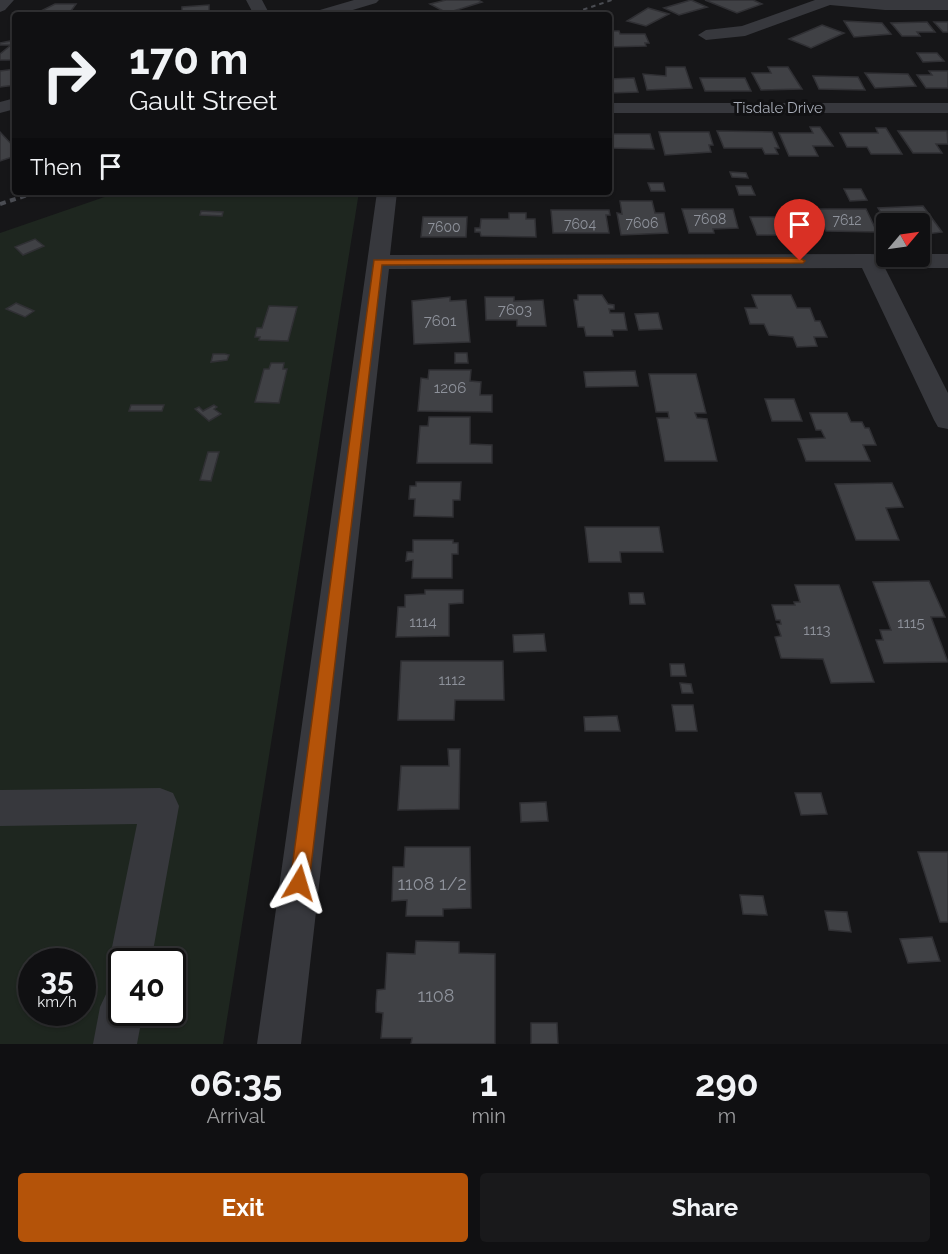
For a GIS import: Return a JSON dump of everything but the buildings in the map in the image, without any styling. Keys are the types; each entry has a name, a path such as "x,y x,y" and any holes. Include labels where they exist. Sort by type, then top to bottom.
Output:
{"street":[{"path":"0,7 6,0"},
{"path":"330,12 370,0"},
{"path":"706,35 745,31 829,0 885,5 948,5"},
{"name":"Tisdale Drive","path":"612,108 948,108"},
{"path":"279,1044 387,195"},
{"path":"870,261 948,420"},
{"path":"378,262 948,261"},
{"path":"0,808 160,806 133,948"},
{"path":"115,1044 118,1026"}],"shaded area":[{"path":"110,195 359,195 223,1044 0,1044 0,233"}],"railway":[{"path":"576,12 612,0"},
{"path":"0,204 28,195"}],"route":[{"path":"299,883 378,262 800,261"}]}
